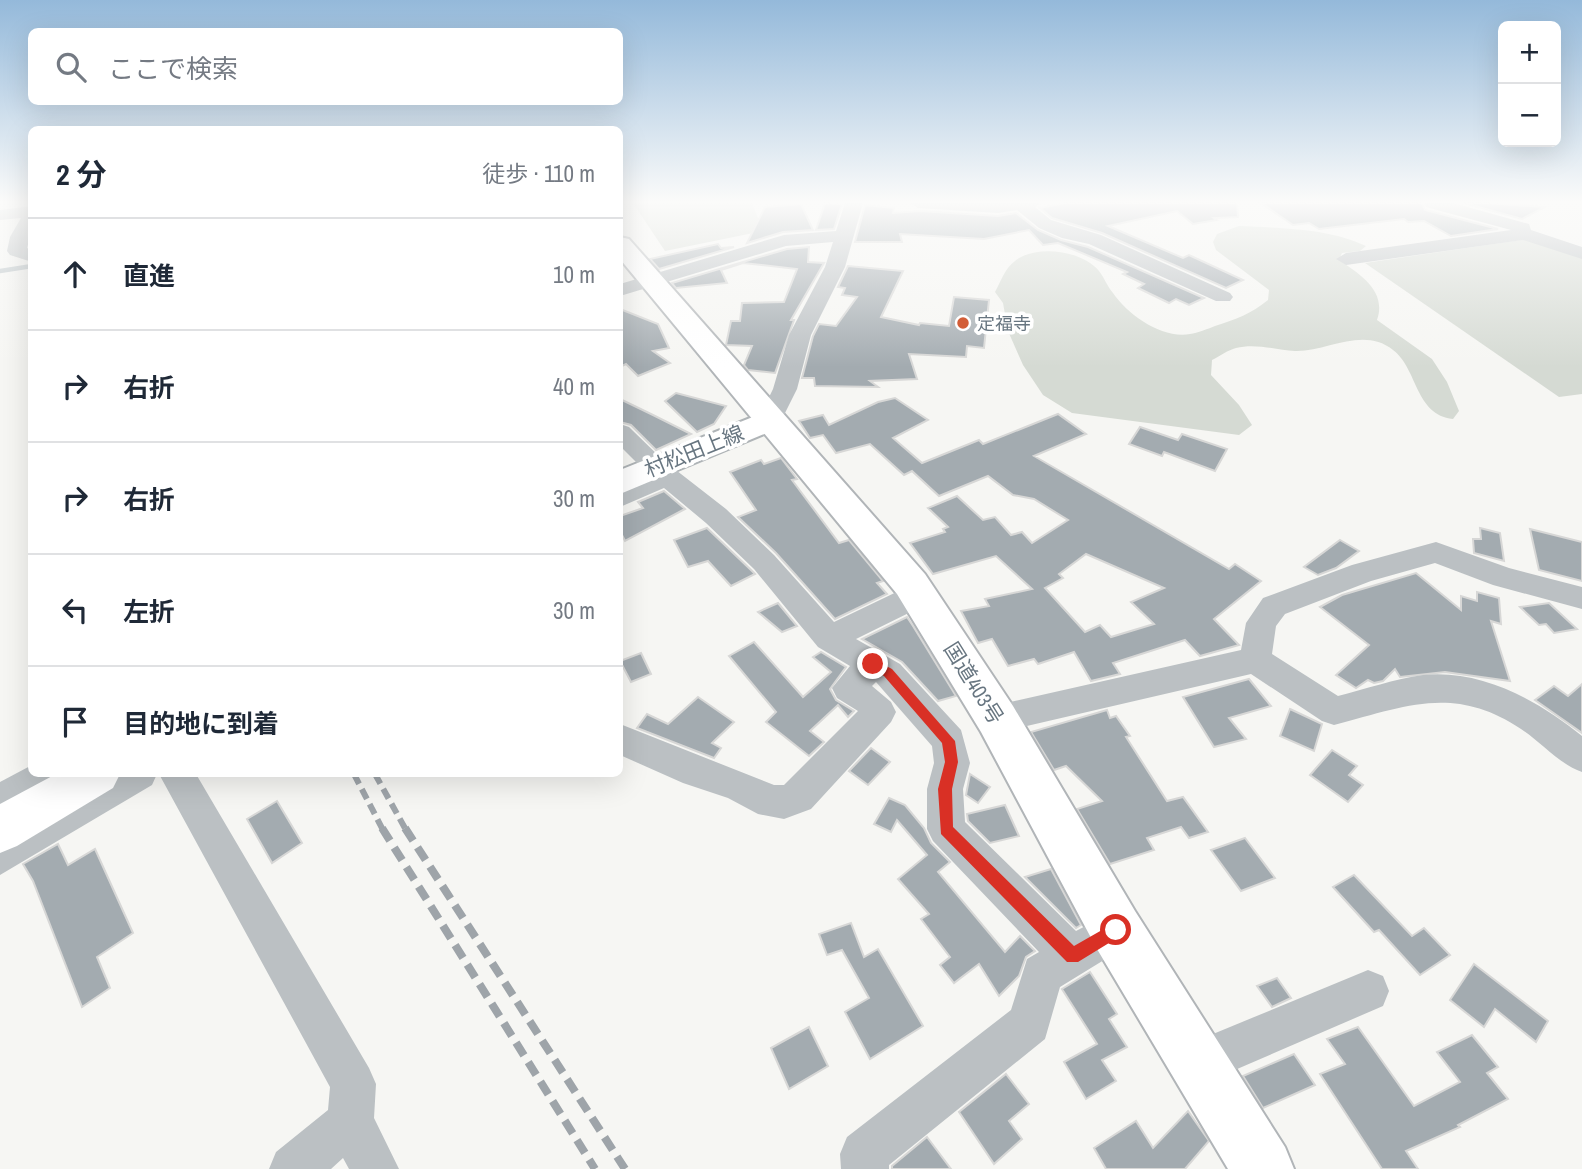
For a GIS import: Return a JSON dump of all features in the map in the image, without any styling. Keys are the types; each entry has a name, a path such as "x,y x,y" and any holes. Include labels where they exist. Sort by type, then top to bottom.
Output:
{"main road":[{"name":"国道403号","path":"632,258 854,514 918,596 997,719 1116,930 1200,1062 1263,1169"},
{"name":"村松田上線","path":"623,481 660,471 770,420"},
{"path":"0,830 92,777"}],"street":[{"path":"623,289 731,258"},
{"path":"770,420 785,389 800,335 838,258"},
{"path":"1135,258 1223,297"},
{"path":"1346,259 1356,258"},
{"path":"0,265 28,259"},
{"path":"623,435 764,562 829,638 888,673 949,741 951,762 945,789 946,829 1072,956"},
{"path":"623,496 660,471"},
{"path":"1255,660 1261,623 1274,606 1362,573 1436,552 1503,578 1582,598"},
{"path":"829,638 918,596"},
{"path":"997,719 1255,660 1334,711 1434,688 1470,692 1508,704 1546,724 1582,757"},
{"path":"623,740 696,772 738,785 771,802 784,802 798,797 879,712 868,700 849,688 873,664"},
{"path":"0,801 44,777"},
{"path":"0,857 134,777"},
{"path":"179,777 353,1084 350,1122 375,1169"},
{"path":"865,1169 863,1153 1029,1023 1042,974 1116,930"},
{"path":"1200,1062 1368,991"},
{"path":"293,1169 350,1122"}],"shaded area":[{"path":"1022,258 1081,258 1099,271 1119,301 1137,317 1157,329 1179,335 1203,331 1243,316 1268,300 1269,290 1226,258 1340,258 1339,260 1363,278 1375,292 1379,310 1377,320 1432,359 1447,382 1459,411 1453,419 1441,416 1424,400 1408,368 1393,350 1381,343 1357,340 1295,351 1258,346 1243,347 1230,350 1212,360 1211,375 1239,405 1252,425 1239,435 1072,413 1043,395 1023,365 1008,331 1003,303 995,292 1012,264"},
{"path":"1402,258 1582,258 1582,394 1559,397 1365,263"}],"building":[{"path":"657,258 698,258 659,269 650,259"},
{"path":"758,258 808,258 808,262 824,263 791,320 794,320 775,373 748,370 744,365 752,346 726,345 731,321 740,321 742,303 784,302 797,269 743,263 721,270 727,283 676,288 672,283"},
{"path":"1093,258 1112,258 1204,298 1189,305 1176,299 1169,303 1138,288 1144,284 1123,274 1127,272"},
{"path":"1157,258 1195,258 1243,280 1226,288"},
{"path":"848,266 903,271 881,317 919,325 949,326 954,297 989,300 984,348 967,346 966,357 909,354 917,379 870,381 878,387 815,386 814,378 802,378 813,336 819,324 836,326 857,297 842,295 845,288 838,287"},
{"path":"623,310 658,324 669,348 653,351 670,363 638,376 626,364 623,366"},
{"path":"676,393 726,406 714,424 697,432 665,401"},
{"path":"895,398 928,420 893,438 922,463 979,440 983,444 1058,414 1086,434 1034,456 1229,569 1235,564 1261,581 1214,619 1239,645 1200,656 1185,640 1113,663 1120,674 1091,681 1074,652 1038,664 1034,659 1008,666 992,639 978,643 961,611 989,606 985,599 1032,589 996,556 933,574 910,543 945,532 943,529 948,527 928,508 957,496 983,520 995,517 1011,535 1022,532 1032,543 1068,520 1034,499 1013,495 988,476 939,496 912,471 904,475 870,444 836,453 823,435 810,438 799,421 823,415 829,425 878,402","holes":["1086,554 1164,588 1131,602 1154,624 1111,637 1100,625 1085,632 1045,588 1063,578 1059,574"]},
{"path":"623,400 691,434 656,450 631,425 623,423"},
{"path":"1140,427 1178,440 1182,434 1227,449 1215,471 1164,452 1162,456 1129,444"},
{"path":"781,458 797,479 792,480 839,543 849,540 883,581 877,583 887,594 835,619 776,553 738,517 756,510 730,472 761,460 764,464"},
{"path":"664,491 685,509 625,541 623,515 643,508 638,502"},
{"path":"707,528 755,574 731,586 708,561 688,567 674,540"},
{"path":"1480,528 1500,533 1504,561 1474,553 1473,539 1481,539"},
{"path":"1530,529 1582,542 1582,581 1539,570"},
{"path":"1340,540 1359,551 1336,568 1318,575 1304,567"},
{"path":"1416,573 1461,610 1461,596 1477,601 1477,592 1499,598 1501,624 1491,621 1510,681 1445,672 1400,677 1395,669 1383,681 1374,683 1368,680 1356,688 1336,675 1369,645 1320,607 1342,595"},
{"path":"778,603 797,626 782,632 758,612"},
{"path":"1549,603 1577,629 1554,633 1546,624 1539,625 1520,607"},
{"path":"907,617 956,696 938,701 902,662 862,639"},
{"path":"754,642 803,697 831,672 813,657 821,652 846,667 830,689 836,700 854,711 848,717 838,705 810,731 824,742 809,756 766,722 776,712 729,656"},
{"path":"641,653 651,674 631,682 623,667 623,660"},
{"path":"1249,679 1271,706 1229,718 1246,739 1214,747 1183,697"},
{"path":"1582,684 1582,733 1535,700 1554,686 1568,696"},
{"path":"698,697 734,722 712,743 721,748 714,758 637,728 647,714 668,724"},
{"path":"1290,709 1322,724 1314,751 1280,736"},
{"path":"1107,710 1110,718 1116,716 1130,736 1126,737 1167,801 1183,797 1208,832 1189,838 1181,827 1147,838 1154,850 1110,864 1077,809 1102,801 1066,766 1054,770 1031,732"},
{"path":"871,748 890,762 868,785 849,771"},
{"path":"1332,750 1357,766 1349,775 1363,785 1348,802 1310,775"},
{"path":"970,774 990,787 978,803 966,795"},
{"path":"889,798 905,805 924,828 931,843 950,862 938,872 1005,952 1020,936 1035,951 1026,957 1019,976 999,996 979,964 954,983 940,965 950,957 921,919 929,914 898,879 927,855 897,820 891,832 874,824"},
{"path":"277,801 302,843 272,863 247,819"},
{"path":"1005,805 1019,836 990,843 968,821 967,814"},
{"path":"1245,838 1275,878 1241,891 1211,850"},
{"path":"58,844 68,865 95,849 133,933 97,957 110,988 82,1007 33,881 23,864"},
{"path":"1051,869 1081,925 1076,928 1025,877"},
{"path":"1354,875 1412,936 1424,928 1450,955 1420,975 1379,930 1374,932 1333,887"},
{"path":"851,923 864,957 878,949 923,1026 870,1059 845,1012 869,998 842,950 827,955 819,934"},
{"path":"1474,964 1548,1021 1536,1042 1495,1009 1484,1027 1450,1000"},
{"path":"1090,972 1117,1014 1109,1019 1127,1047 1102,1060 1116,1081 1086,1099 1064,1062 1097,1044 1062,989"},
{"path":"1277,978 1291,998 1272,1007 1257,986"},
{"path":"809,1027 828,1066 789,1089 771,1048"},
{"path":"1358,1027 1414,1106 1460,1082 1437,1052 1472,1035 1498,1067 1487,1073 1508,1099 1458,1125 1460,1127 1406,1151 1418,1169 1382,1169 1320,1074 1345,1064 1327,1039"},
{"path":"1294,1054 1315,1085 1263,1108 1243,1076"},
{"path":"1006,1074 1029,1104 1009,1121 1022,1139 994,1164 959,1112"},
{"path":"1188,1111 1209,1141 1185,1169 1106,1169 1094,1148 1136,1121 1153,1148"},
{"path":"927,1137 951,1169 892,1169 892,1166"}],"waterway":[{"path":"0,271 28,267"}],"railway":[{"path":"356,777 383,830"},
{"path":"377,777 406,830"},
{"path":"382,828 595,1169"},
{"path":"405,828 625,1169"}],"place":[{"name":"定福寺","path":"963,323"}],"route":[{"path":"873,664 888,673 949,741 951,762 945,789 946,829 974,854 1072,956 1116,930"}]}
